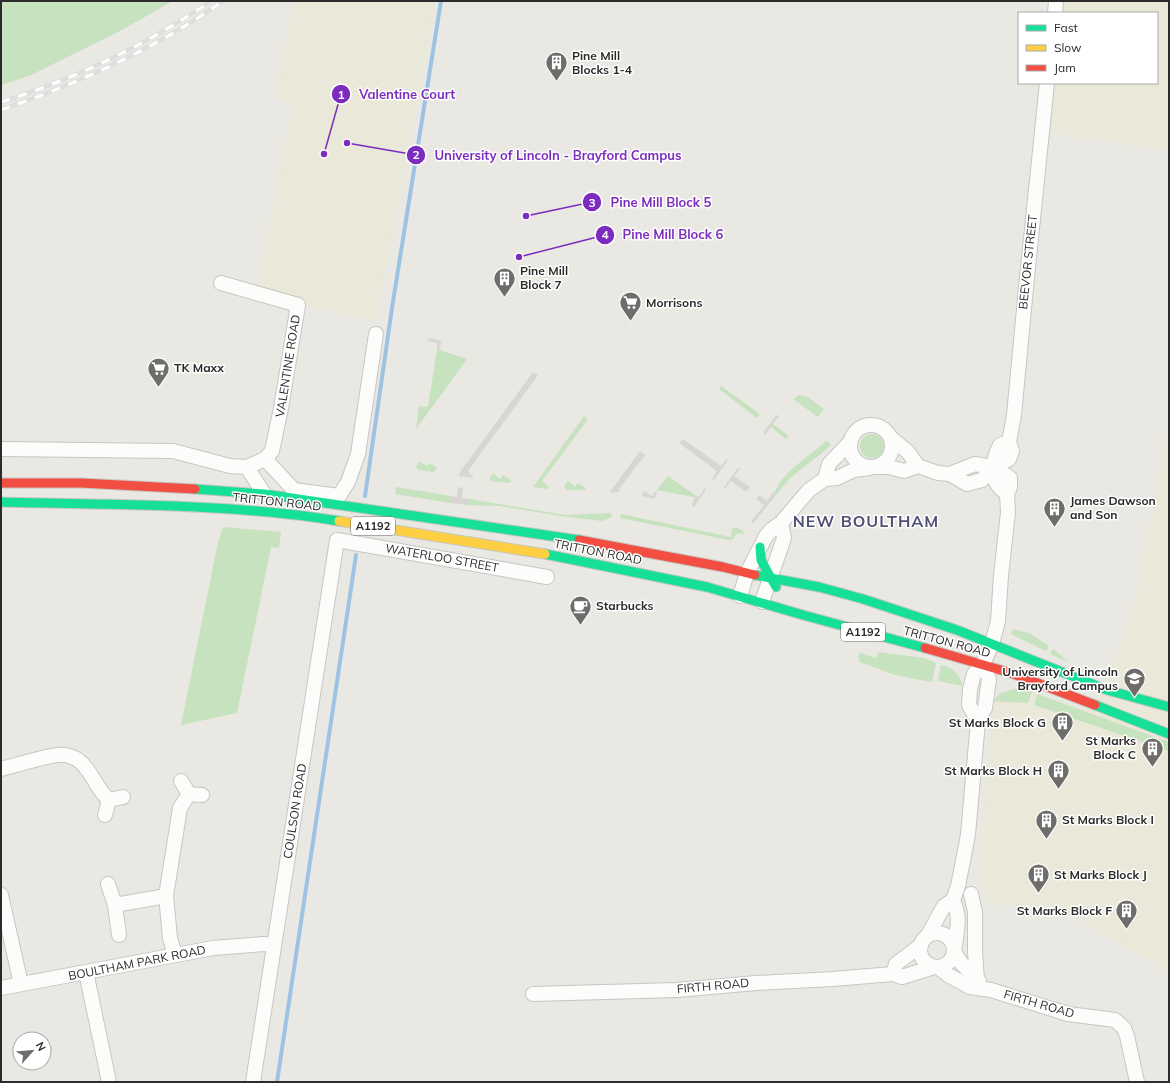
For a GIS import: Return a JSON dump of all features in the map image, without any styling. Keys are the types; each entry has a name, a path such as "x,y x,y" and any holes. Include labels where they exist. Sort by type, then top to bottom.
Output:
{"main road":[{"name":"TRITTON ROAD","path":"1,483 89,484 264,494 597,543 724,567 863,599 957,630 1107,690 1169,707"},
{"name":"TRITTON ROAD","path":"1,502 222,508 272,512 322,518 550,555 707,587 896,641 983,664 1011,673 1169,734"},
{"path":"760,547 761,560 779,592 784,595"},
{"path":"850,618 872,626 896,641"}],"street":[{"path":"1055,12 1056,1"},
{"name":"BEEVOR STREET","path":"993,467 1009,459 1012,451 1009,442 1014,414 1047,84"},
{"name":"VALENTINE ROAD","path":"221,283 298,305 281,408 272,451 266,459"},
{"path":"1,449 173,451 230,466 247,467 266,459 294,490 339,496 348,482 358,454 376,334"},
{"path":"825,479 829,464 850,442 854,433 866,425 881,427 885,430 891,438 908,452 918,466 938,473 950,474 975,464 993,467 1010,478 1010,487 1007,494 1008,512 998,622 992,644 983,664 989,679 985,708 978,721 968,835 958,886 953,900 944,906 924,940 920,952 922,959 927,965 937,968 948,964 952,960 958,930 958,912 953,900"},
{"path":"740,596 747,573 766,536 771,530 781,523 810,490 825,479 837,478 854,470 874,467 887,462 892,453 893,443 891,438"},
{"path":"850,442 851,452 856,461 865,467 889,467 904,471 918,466"},
{"path":"247,467 264,494"},
{"path":"762,602 784,538 781,523"},
{"name":"WATERLOO STREET","path":"337,540 547,577"},
{"name":"COULSON ROAD","path":"253,1082 273,945 337,540"},
{"path":"1,769 52,756 63,755 72,757 80,761 87,768 101,793 109,800"},
{"path":"175,955 170,938 166,896 180,808 196,794 181,781"},
{"path":"109,800 123,797"},
{"path":"105,815 109,800"},
{"path":"108,884 115,905 119,935"},
{"path":"971,894 975,912 977,980"},
{"path":"1,895 21,984"},
{"path":"115,905 166,896"},
{"path":"893,974 896,964 933,933 945,934 953,941 955,950"},
{"name":"BOULTHAM PARK ROAD","path":"1,988 213,948 264,944 273,945"},
{"name":"FIRTH ROAD","path":"955,950 961,963 977,980 991,990"},
{"name":"FIRTH ROAD","path":"533,994 677,990 893,974 902,976 937,968 970,986 991,990 1068,1014 1116,1020 1124,1028 1127,1036 1137,1082"},
{"path":"86,972 109,1082"}],"shaded area":[{"path":"293,1 436,1 376,322 261,294 263,261 293,103 276,100"},
{"path":"1056,1 1169,1 1169,150 1042,132 1047,84 1158,84 1158,12 1055,12"},
{"path":"429,338 442,341 439,350 437,349 437,343 427,341"},
{"path":"533,372 538,375 468,471 474,478 459,476 460,472"},
{"path":"776,415 779,416 765,435 764,432"},
{"name":"University of Lincoln Brayford Campus","path":"1169,424 1169,975 1156,964 1099,932 1063,909 994,904 983,897 984,804 993,712 990,705 992,701 1001,693 1018,688 1094,712 1133,611"},
{"path":"683,439 721,466 727,459 728,460 714,480 712,479 717,471 679,443"},
{"path":"640,451 645,455 619,489 620,492 610,492"},
{"path":"738,468 740,469 734,476 750,487 746,492 731,481 725,489 724,488"},
{"path":"458,487 463,488 462,498 468,499 467,505 450,503 451,496 457,497"},
{"path":"705,488 706,490 694,507 692,507 694,497 698,498"},
{"path":"657,490 655,499 642,496 644,491 652,496"},
{"path":"775,490 775,496 753,524 751,522 764,505 756,499 759,495 767,501"}],"green space":[{"path":"1,1 173,1 118,32 31,75 1,85"},
{"path":"437,349 467,359 416,429 419,406 428,407"},
{"path":"721,386 760,414 757,418 719,389"},
{"path":"799,395 808,397 824,409 818,417 793,399"},
{"path":"584,416 588,419 542,481 549,487 548,489 533,487"},
{"path":"773,424 789,436 786,439 771,427"},
{"path":"872,434 880,438 884,446 880,454 872,458 864,454 860,446 864,438"},
{"path":"826,441 831,444 828,448 790,478 775,496 776,489 787,474"},
{"path":"419,461 427,466 430,463 437,468 434,472 419,470 416,467"},
{"path":"493,473 500,479 503,475 511,481 508,483 491,481 490,477"},
{"path":"668,476 698,497 698,498 657,490"},
{"path":"568,481 575,487 578,483 586,488 584,490 566,490 564,486"},
{"path":"396,487 451,496 450,503 395,494"},
{"path":"468,499 566,515 611,513 612,517 602,521 500,506 467,505"},
{"path":"621,514 731,537 732,529 736,527 744,532 743,534 739,533 734,536 734,539 729,540 620,518"},
{"path":"223,527 281,532 279,548 271,547 237,713 181,725 217,547"},
{"path":"1013,629 1029,633 1049,646 1046,651 1011,634"},
{"path":"1053,649 1070,663 1050,654"},
{"path":"878,652 924,658 936,663 932,682 895,675 860,662 858,657 860,653 876,658"},
{"path":"941,665 955,672 960,678 963,686 938,681"},
{"path":"1018,688 1032,692 1028,703 992,701 1001,693"},
{"path":"1037,694 1169,742 1169,751 1034,705"}],"waterway":[{"path":"365,496 392,308 441,1"},
{"path":"277,1082 356,555"}],"railway":[{"path":"1,102 83,72 136,46 211,1"},
{"path":"1,110 30,100 116,63 171,34 223,1"}],"traffic: fast":[{"path":"195,489 264,494 579,540"},
{"path":"1,502 213,508 297,515 339,521"},
{"path":"760,547 761,560 776,587"},
{"path":"545,554 707,587 925,648"},
{"path":"755,575 819,587 863,599 957,630 1107,690 1169,707"},
{"path":"1095,705 1169,734"}],"traffic: slow":[{"path":"339,521 545,554"}],"traffic: jam":[{"path":"1,483 81,483 195,489"},
{"path":"579,540 723,567 755,575"},
{"path":"925,648 1011,673 1095,705"}],"place":[{"name":"Pine Mill Blocks 1-4","path":"557,82"},
{"name":"University of Lincoln - Brayford Campus","path":"347,143"},
{"name":"Valentine Court","path":"324,154"},
{"name":"Pine Mill Block 5","path":"526,216"},
{"name":"Pine Mill Block 6","path":"519,257"},
{"name":"Pine Mill Block 7","path":"504,298"},
{"name":"Morrisons","path":"631,322"},
{"name":"TK Maxx","path":"159,388"},
{"name":"James Dawson and Son","path":"1055,528"},
{"name":"Starbucks","path":"581,626"},
{"name":"University of Lincoln Brayford Campus","path":"1134,698"},
{"name":"St Marks Block G","path":"1062,742"},
{"name":"St Marks Block C","path":"1152,768"},
{"name":"St Marks Block H","path":"1058,790"},
{"name":"St Marks Block I","path":"1046,840"},
{"name":"St Marks Block J","path":"1038,894"},
{"name":"St Marks Block F","path":"1127,930"}],"district":[{"name":"NEW BOULTHAM","path":"866,521"}]}
